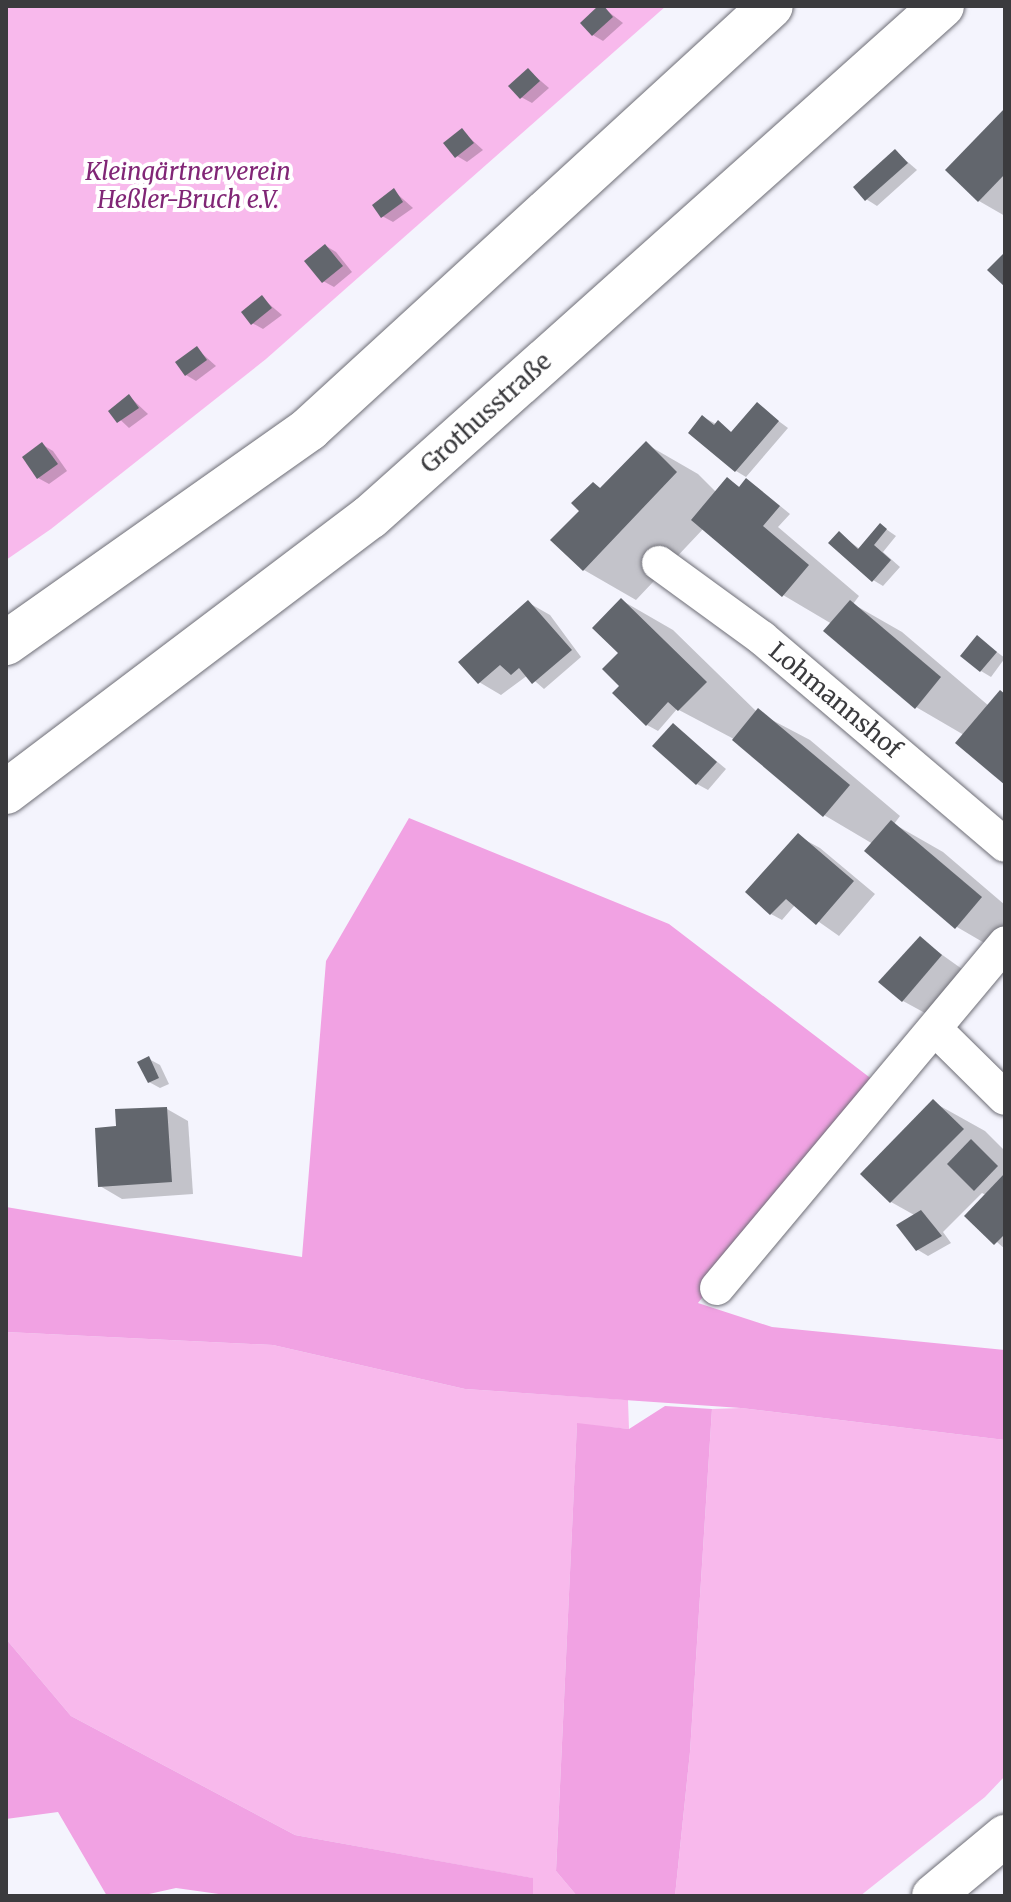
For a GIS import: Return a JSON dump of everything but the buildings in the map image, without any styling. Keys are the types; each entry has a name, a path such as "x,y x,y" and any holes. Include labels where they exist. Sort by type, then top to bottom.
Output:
{"main road":[{"path":"6,643 309,429 771,6"},
{"name":"Grothusstraße","path":"6,792 370,517 942,6"}],"street":[{"name":"Lohmannshof","path":"659,563 762,638 1005,845"},
{"path":"717,1288 1005,944"},
{"path":"935,1029 1005,1098"},
{"path":"933,1896 1005,1836"}],"green space":[{"name":"Kleingärtnerverein Heßler-Bruch e.V.","path":"6,6 666,6 266,359 51,529 6,560"},
{"path":"6,1332 273,1345 465,1389 628,1400 629,1429 577,1424 556,1871 577,1896 533,1896 532,1878 295,1835 71,1716 6,1639"},
{"path":"741,1408 1005,1440 1005,1776 985,1797 860,1896 675,1896 690,1752 712,1409"}],"shaded area":[{"path":"409,818 669,924 873,1080 698,1303 772,1327 1005,1350 1005,1440 741,1408 465,1389 273,1345 6,1332 6,1207 302,1257 326,961"},
{"path":"665,1406 712,1409 690,1752 675,1896 577,1896 556,1871 577,1423 629,1429"},
{"path":"6,1639 71,1716 295,1835 533,1878 533,1896 233,1896 176,1888 140,1896 107,1896 58,1812 6,1819"}]}
